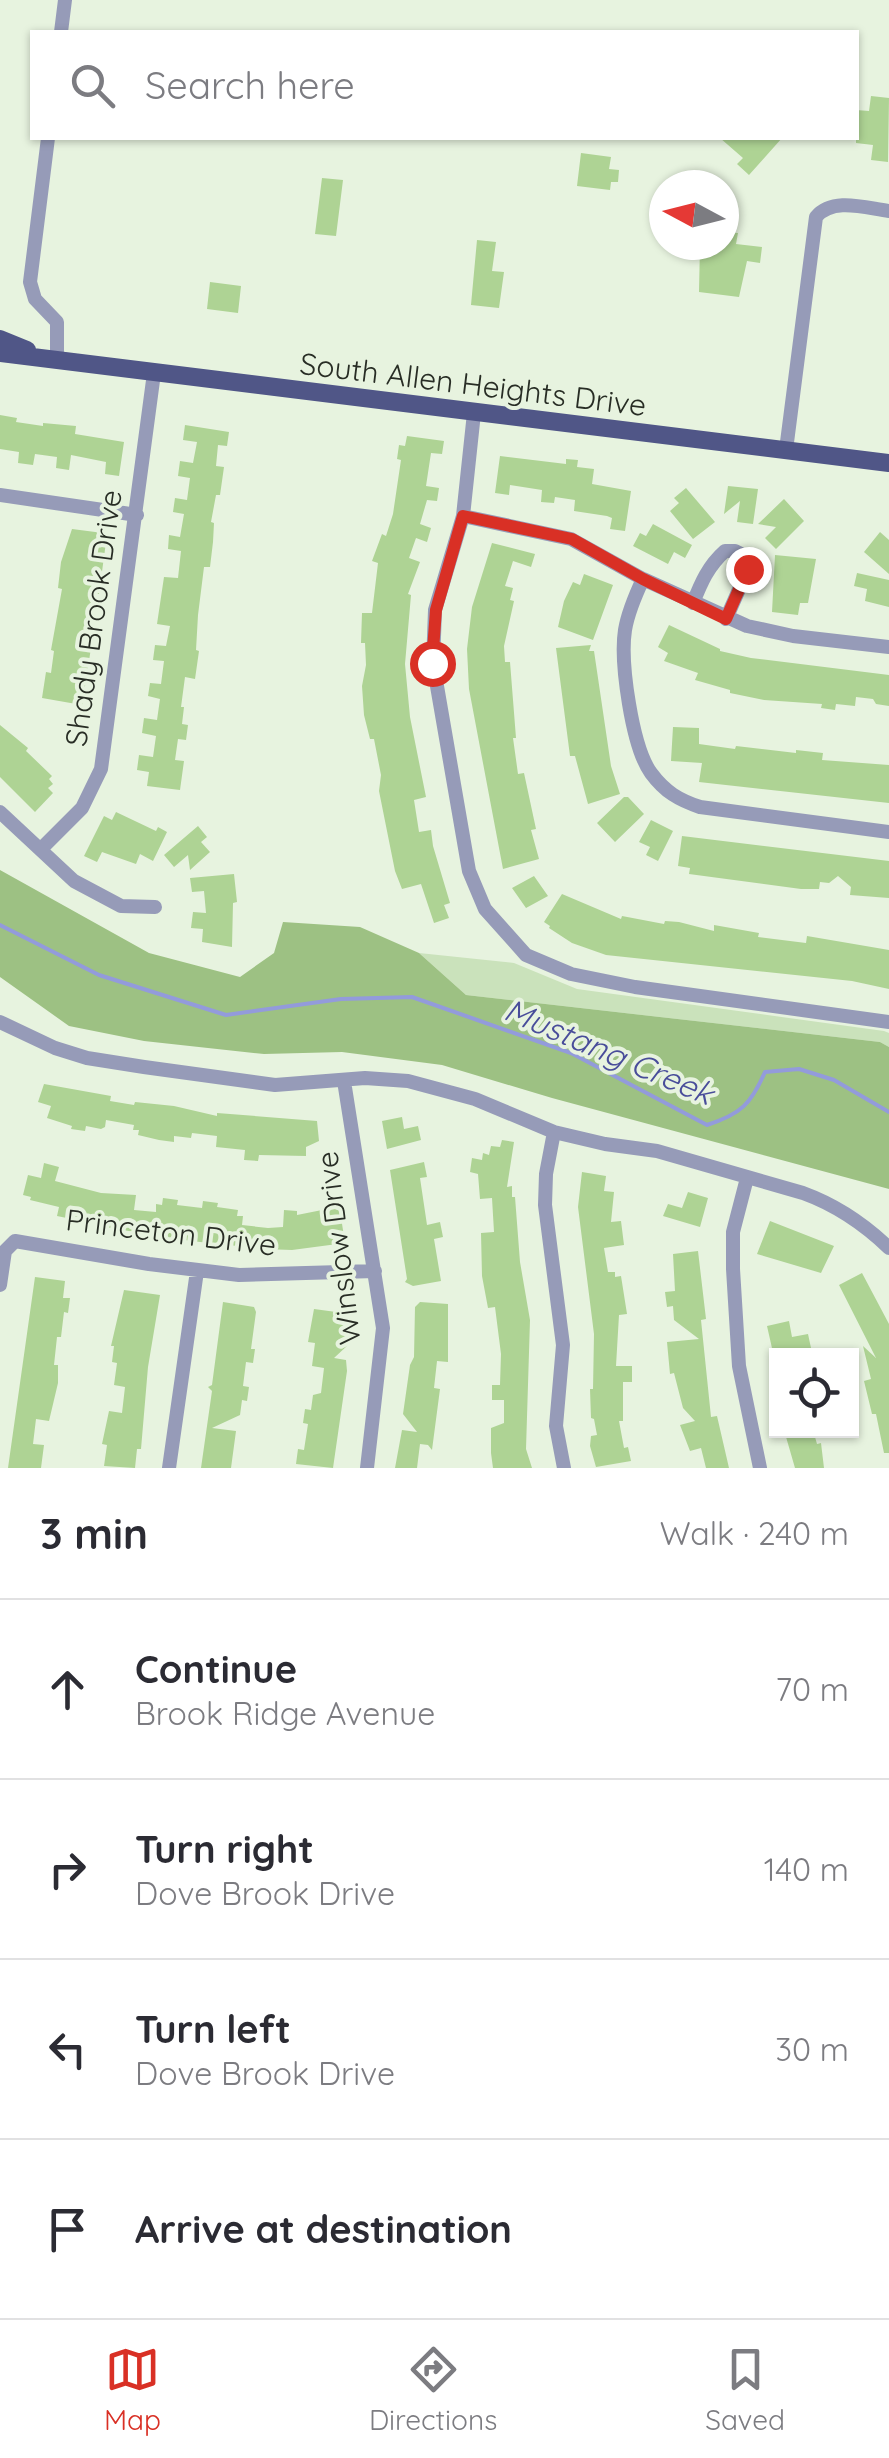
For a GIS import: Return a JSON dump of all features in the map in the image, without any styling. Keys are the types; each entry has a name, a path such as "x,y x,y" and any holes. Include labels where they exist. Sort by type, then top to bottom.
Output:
{"main road":[{"name":"South Allen Heights Drive","path":"0,339 54,360"},
{"name":"South Allen Heights Drive","path":"0,353 889,464"}],"street":[{"path":"61,30 65,0"},
{"path":"48,140 30,282 35,299 57,322 54,360"},
{"path":"786,450 816,217 824,208 834,205 889,211"},
{"name":"Shady Brook Drive","path":"41,849 82,808 101,769 154,373"},
{"path":"474,413 463,516 436,610 432,663 470,871 485,908 526,955 571,974 889,1022"},
{"path":"0,495 137,515"},
{"path":"463,516 560,535 726,619 793,636 889,647"},
{"path":"693,603 704,575 716,559 725,551 736,551 745,556 748,569 726,619"},
{"path":"643,579 626,627 627,680 641,750 648,769 662,786 672,796 700,807 889,832"},
{"path":"0,812 74,880 121,906 155,908"},
{"path":"0,1022 87,1058 275,1085 365,1078 408,1081 475,1099 554,1132 656,1151 825,1201 866,1226 889,1248"},
{"name":"Winslow Drive","path":"344,1081 383,1328 367,1468"},
{"path":"554,1132 546,1174 546,1204 563,1345 556,1426 564,1468"},
{"path":"747,1178 733,1232 733,1269 739,1366 760,1468"},
{"name":"Princeton Drive","path":"0,1285 7,1246 22,1242 197,1270 254,1275 375,1271"},
{"path":"170,1468 197,1270"}],"green space":[{"path":"0,870 149,953 240,977 274,953 283,922 360,927 419,953 466,995 880,1042 889,1047 889,1189 442,1065 342,1052 264,1054 144,1041 69,1026 0,977"},
{"path":"419,953 514,963 577,989 884,1031 889,1033 889,1047 880,1042 466,995"}],"building":[{"path":"871,96 889,98 888,162 871,160 873,145 856,143 859,110 869,111"},
{"path":"722,140 780,140 749,175 737,164 743,158"},
{"path":"581,153 611,157 609,169 619,170 618,182 611,182 610,190 577,186"},
{"path":"322,178 343,180 336,236 315,234"},
{"path":"477,240 496,242 492,271 504,272 499,308 471,305"},
{"path":"739,244 762,247 760,263 747,261 739,297 699,292 700,260 739,260"},
{"path":"210,282 241,286 238,313 207,309"},
{"path":"0,415 43,426 76,426 75,434 124,442 119,476 105,474 106,462 71,455 69,470 56,468 57,457 35,454 33,465 18,463 19,452 0,449"},
{"path":"185,425 229,432 227,446 218,445 216,466 224,467 211,522 214,523 210,567 204,567 195,679 185,677 182,724 188,725 186,740 178,739 175,760 184,761 180,790 147,786 149,772 137,770 139,755 153,757 156,736 142,733 144,718 157,720 160,699 148,696 150,683 161,684 164,661 153,660 155,645 166,646 170,626 157,624 164,577 178,578 181,551 168,549 169,535 180,537 184,514 173,512 175,498 187,500 190,478 178,476 180,461 193,463 197,442 183,440"},
{"path":"407,436 444,441 442,454 431,453 426,486 439,488 437,501 427,500 420,524 431,528 427,542 416,538 409,558 420,562 408,594 411,595 405,664 410,717 426,797 414,800 419,832 431,830 450,903 444,905 449,918 434,923 421,884 402,889 395,871 379,791 381,775 374,739 370,739 364,715 362,686 366,665 365,643 361,643 362,613 372,613 378,563 372,561 393,514 401,460 397,459 399,445 405,446"},
{"path":"500,456 566,464 566,459 578,460 577,467 594,469 592,484 631,491 625,531 610,529 612,518 607,516 574,511 575,500 555,497 554,503 541,502 542,490 510,485 509,495 495,493"},
{"path":"728,486 758,489 753,524 737,522 740,501 724,514"},
{"path":"686,488 715,522 693,539 670,511 679,503 674,498"},
{"path":"784,499 804,521 776,549 765,538 776,527 758,524"},
{"path":"653,524 692,545 685,558 674,552 668,564 633,546 640,533 646,536"},
{"path":"72,529 103,533 102,541 106,542 99,594 94,593 82,705 42,698 46,672 51,673 62,589 58,588 61,562"},
{"path":"880,532 889,540 889,574 864,552"},
{"path":"492,543 535,554 531,567 513,561 505,586 513,588 510,600 514,601 504,646 505,662 510,662 518,774 524,773 539,859 503,869 469,689 467,649 472,607"},
{"path":"775,555 816,559 808,603 800,603 798,615 772,612"},
{"path":"857,573 889,580 889,607 865,601 867,589 854,586"},
{"path":"584,574 613,585 593,640 558,627 573,582 580,585"},
{"path":"669,625 720,651 889,675 889,706 856,697 855,706 836,704 835,710 821,708 822,704 730,693 695,680 698,673 664,661 668,653 658,647"},
{"path":"591,645 611,766 620,794 588,804 575,756 570,756 556,648"},
{"path":"0,725 28,748 26,751 52,776 49,779 53,784 48,788 53,793 35,812 0,777"},
{"path":"673,727 699,728 699,744 796,750 823,753 822,760 889,765 889,803 699,782 702,763 671,761"},
{"path":"624,797 644,814 615,842 597,823"},
{"path":"116,812 156,831 158,827 167,832 153,861 140,854 136,864 102,852 97,862 84,856 104,816 112,820"},
{"path":"651,820 673,831 658,861 646,855 650,847 639,842"},
{"path":"198,826 207,837 201,842 210,852 190,870 188,855 174,867 164,855"},
{"path":"682,836 889,861 889,898 850,895 851,887 838,876 829,883 820,882 819,889 801,889 689,874 690,868 678,866"},
{"path":"234,874 237,902 233,903 232,947 202,942 203,929 191,928 193,912 206,913 204,891 192,892 190,878"},
{"path":"534,876 548,896 526,908 512,888"},
{"path":"562,894 621,919 622,916 664,924 679,922 714,931 714,925 759,933 758,937 806,943 807,936 889,950 889,989 852,981 606,955 572,943 544,922"},
{"path":"44,1084 111,1096 110,1101 134,1105 135,1102 174,1106 217,1116 317,1121 319,1141 306,1147 306,1156 259,1155 258,1161 244,1160 245,1150 216,1147 217,1136 192,1133 191,1138 174,1136 174,1142 159,1140 138,1135 134,1125 106,1120 101,1129 71,1129 72,1126 47,1118 51,1106 38,1102"},
{"path":"402,1117 404,1129 418,1126 421,1140 387,1149 382,1121"},
{"path":"502,1140 514,1142 507,1187 512,1186 515,1197 530,1320 526,1449 532,1468 493,1468 491,1453 491,1428 504,1423 504,1400 492,1400 492,1385 500,1385 501,1354 495,1307 488,1308 482,1276 481,1233 494,1232 492,1198 480,1199 478,1174 470,1172 472,1158 482,1160 483,1153 489,1155 491,1146 500,1147"},
{"path":"424,1162 427,1177 420,1178 427,1225 440,1222 443,1237 434,1239 441,1281 413,1286 405,1282 390,1170"},
{"path":"44,1163 59,1167 55,1181 101,1193 136,1195 134,1210 156,1212 156,1204 162,1205 163,1198 178,1200 177,1205 202,1208 203,1201 218,1203 217,1207 238,1210 237,1216 243,1216 242,1225 268,1228 283,1227 284,1210 297,1211 297,1215 332,1208 340,1211 345,1243 292,1250 264,1249 191,1241 57,1216 59,1207 23,1195 28,1175 41,1178"},
{"path":"582,1172 606,1176 604,1191 614,1192 611,1222 621,1221 624,1245 604,1248 608,1272 621,1276 627,1314 619,1315 616,1366 632,1366 632,1382 623,1382 623,1421 619,1421 631,1461 596,1467 590,1446 591,1436 597,1435 591,1418 590,1389 594,1334 578,1207"},
{"path":"688,1192 708,1198 700,1227 663,1216 668,1204 682,1208"},
{"path":"770,1221 834,1246 821,1273 757,1254"},
{"path":"698,1251 711,1417 717,1416 729,1468 706,1468 701,1448 690,1451 680,1425 695,1421 683,1408 674,1373 670,1374 667,1342 699,1339 674,1320 673,1306 667,1307 665,1292 675,1291 673,1254"},
{"path":"862,1273 889,1324 889,1453 884,1453 876,1414 872,1414 864,1381 871,1379 863,1346 876,1358 839,1285"},
{"path":"35,1277 65,1281 63,1298 70,1298 68,1313 64,1312 61,1337 57,1337 54,1365 58,1365 58,1383 49,1421 36,1419 33,1444 44,1445 41,1468 8,1468"},
{"path":"124,1290 160,1295 148,1367 141,1449 137,1449 135,1468 104,1466 107,1445 102,1444 109,1411 122,1413 125,1387 114,1385 117,1363 112,1362 111,1346"},
{"path":"223,1302 254,1307 251,1349 255,1349 253,1363 246,1362 243,1386 249,1387 240,1415 212,1428 236,1431 231,1468 201,1468 212,1391 208,1387 212,1385"},
{"path":"420,1302 448,1304 448,1362 437,1361 434,1388 440,1389 432,1450 420,1444 417,1468 395,1468 402,1430 417,1432 403,1414 414,1357 415,1307"},
{"path":"314,1309 351,1314 348,1345 334,1358 346,1360 347,1371 333,1468 296,1464 298,1449 304,1450 308,1424 303,1423 305,1409 311,1410 313,1395 321,1393 324,1368 312,1366 315,1343 308,1342"},
{"path":"789,1321 792,1337 808,1334 811,1348 772,1348 767,1326"},
{"path":"786,1438 815,1438 817,1444 821,1443 824,1468 795,1468"}],"waterway":[{"name":"Mustang Creek","path":"0,925 99,975 226,1015 341,999 412,997 571,1053 707,1125 744,1106 765,1072 799,1069 834,1080 889,1112"}],"route":[{"path":"432,663 436,610 463,516 572,539 726,619 748,569"}]}
